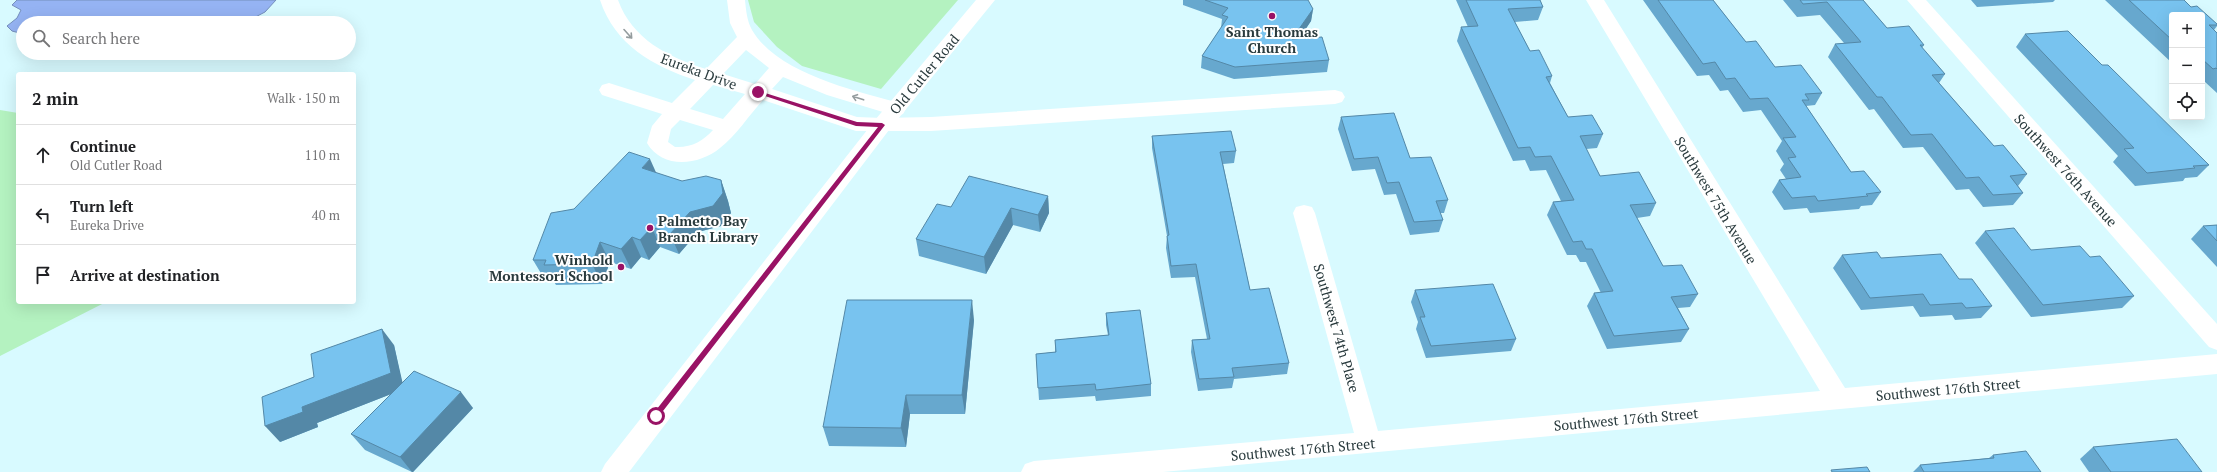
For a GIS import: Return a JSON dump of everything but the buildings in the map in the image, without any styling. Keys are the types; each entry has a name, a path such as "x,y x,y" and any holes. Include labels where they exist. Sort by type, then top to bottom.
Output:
{"street":[{"name":"Eureka Drive","path":"609,0 615,16 622,28 644,49 671,63 856,124 889,117"},
{"path":"736,0 739,21 747,38 780,68 828,88 889,117 1334,97"},
{"name":"Old Cutler Road","path":"614,472 889,117 986,0"},
{"name":"Southwest 75th Avenue","path":"1595,0 1838,399"},
{"name":"Southwest 76th Avenue","path":"1916,0 2217,340"},
{"path":"747,38 708,76 662,126 658,134 657,143 660,148 668,153 680,155 694,153 704,149 780,68"},
{"path":"609,90 726,127"},
{"name":"Southwest 74th Place","path":"1304,213 1369,443"},
{"name":"Southwest 176th Street","path":"1034,472 1179,466 1369,443 2217,364"}],"green space":[{"path":"748,0 958,0 881,89 802,66 777,47 754,22"},
{"path":"0,110 16,113 16,304 102,304 0,356"}],"water":[{"path":"17,0 276,0 265,12 257,16 18,16 21,10 12,5"},
{"path":"16,19 16,32 12,31 7,26"}],"place":[{"name":"Saint Thomas Church","path":"1272,16"},
{"name":"Palmetto Bay Branch Library","path":"650,228"},
{"name":"Winhold Montessori School","path":"621,267"}],"route":[{"path":"656,416 882,125 856,124 758,92"}]}
